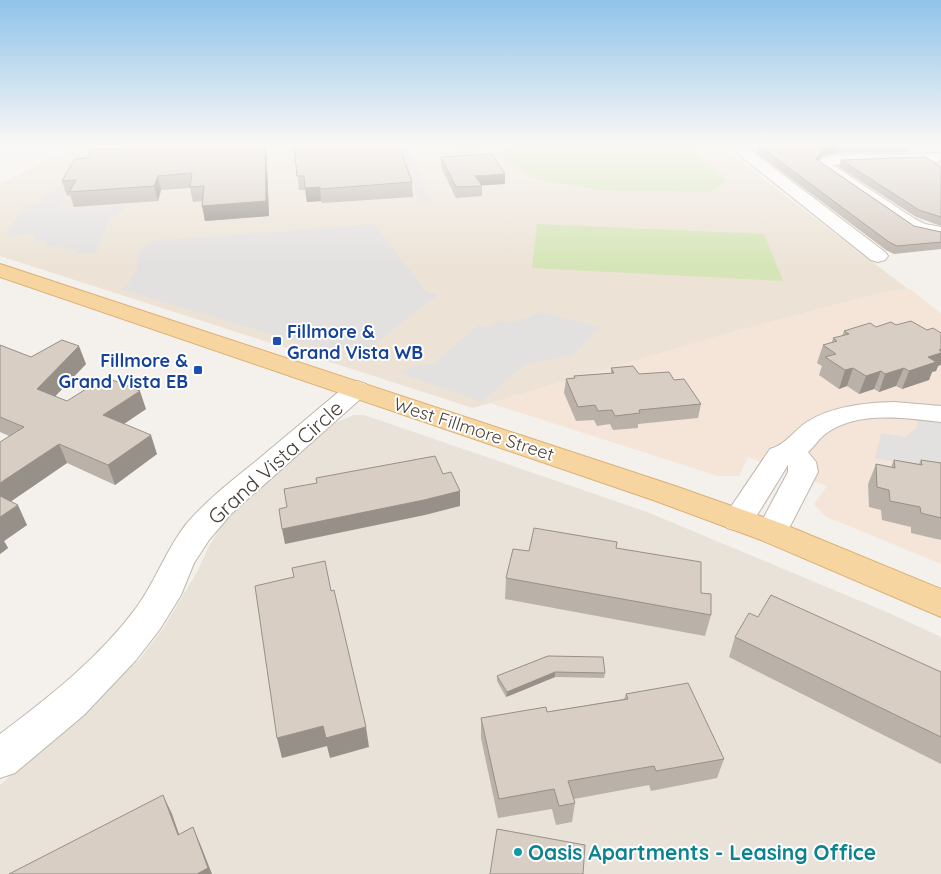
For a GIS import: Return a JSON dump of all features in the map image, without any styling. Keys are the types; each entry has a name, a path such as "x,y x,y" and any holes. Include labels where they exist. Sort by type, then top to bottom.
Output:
{"main road":[{"name":"West Fillmore Street","path":"0,270 598,470 772,532 941,604"}],"street":[{"path":"787,186 878,256"},
{"path":"854,186 909,223 919,228 941,233"},
{"name":"Grand Vista Circle","path":"0,759 70,703 124,649 164,595 179,560 198,532 220,507 357,389"},
{"path":"738,520 780,455 792,453 816,429 836,419 858,413 912,410 941,414"},
{"path":"772,532 803,472 802,462 792,453"}],"shaded area":[{"path":"0,186 773,186 908,289 876,294 729,333 473,408 0,256"},
{"path":"59,186 68,186 59,209 125,205 123,210 110,217 96,253 77,255 76,250 45,245 46,241 35,241 33,234 5,236 23,205 36,204"},
{"path":"414,186 424,186 430,200 419,201"},
{"path":"374,224 426,291 438,295 362,354 338,347 331,352 120,289 128,284 137,269 140,249 151,241"},
{"path":"910,289 941,314 941,564 825,516 814,504 827,486 748,457 739,476 718,476 490,403 729,333 876,294"},
{"path":"542,312 600,327 573,355 524,365 482,402 400,373 410,367 434,363 478,325 488,328 498,320 511,323"},
{"path":"354,415 364,415 647,512 889,613 941,637 941,874 0,874 0,785 140,659 164,627 223,524 237,508 335,423"},
{"path":"918,419 941,420 941,472 875,458 881,433 905,437 916,428"}],"green space":[{"path":"577,186 720,186 709,192 601,190"},
{"path":"537,224 764,234 783,281 532,268"}],"building":[{"path":"73,186 154,186 154,186 69,192"},
{"path":"190,186 266,186 266,201 202,206 204,186"},
{"path":"305,186 362,186 320,189 320,187 305,188"},
{"path":"455,186 482,186 456,187"},
{"path":"813,186 855,186 914,226 941,232 941,242 897,246"},
{"path":"881,186 941,186 941,217 919,210"},
{"path":"911,321 927,330 933,328 941,333 941,349 939,350 941,353 928,357 936,362 909,371 904,368 885,374 881,371 866,376 853,368 845,370 825,357 836,354 823,345 837,341 833,338 849,334 844,331 870,323 876,327 891,322 896,325"},
{"path":"62,340 79,346 37,389 67,401 105,377 140,391 103,415 151,435 108,465 59,444 0,483 0,442 24,427 0,417 0,345 31,357"},
{"path":"633,366 639,374 669,372 674,380 684,379 701,404 639,410 640,413 615,416 612,410 598,411 595,405 578,407 566,379 575,378 574,376 614,373 611,368"},
{"path":"435,456 443,474 451,472 460,491 282,529 279,509 287,507 284,489 317,483 316,478"},
{"path":"894,460 922,465 921,460 941,463 941,518 921,513 920,507 890,501 889,490 877,487 876,464 895,468"},
{"path":"0,496 18,505 0,517"},
{"path":"534,528 617,542 616,548 701,562 701,593 711,594 711,615 506,578 513,549 529,551"},
{"path":"325,561 331,591 334,590 366,727 326,738 323,726 277,738 255,586 294,577 292,568"},
{"path":"771,595 941,672 941,737 735,637 749,613 758,617"},
{"path":"548,656 603,657 605,673 555,672 507,692 497,676"},
{"path":"688,683 724,759 656,771 654,766 568,781 575,803 559,806 554,789 499,799 481,718 546,707 547,712 628,699 626,694"},
{"path":"163,795 178,835 193,827 208,868 197,874 9,874"},
{"path":"497,829 585,845 583,874 490,874"}],"place":[{"name":"Fillmore & Grand Vista WB","path":"277,341"},
{"name":"Fillmore & Grand Vista EB","path":"198,370"},
{"name":"Oasis Apartments - Leasing Office","path":"518,852"}]}
